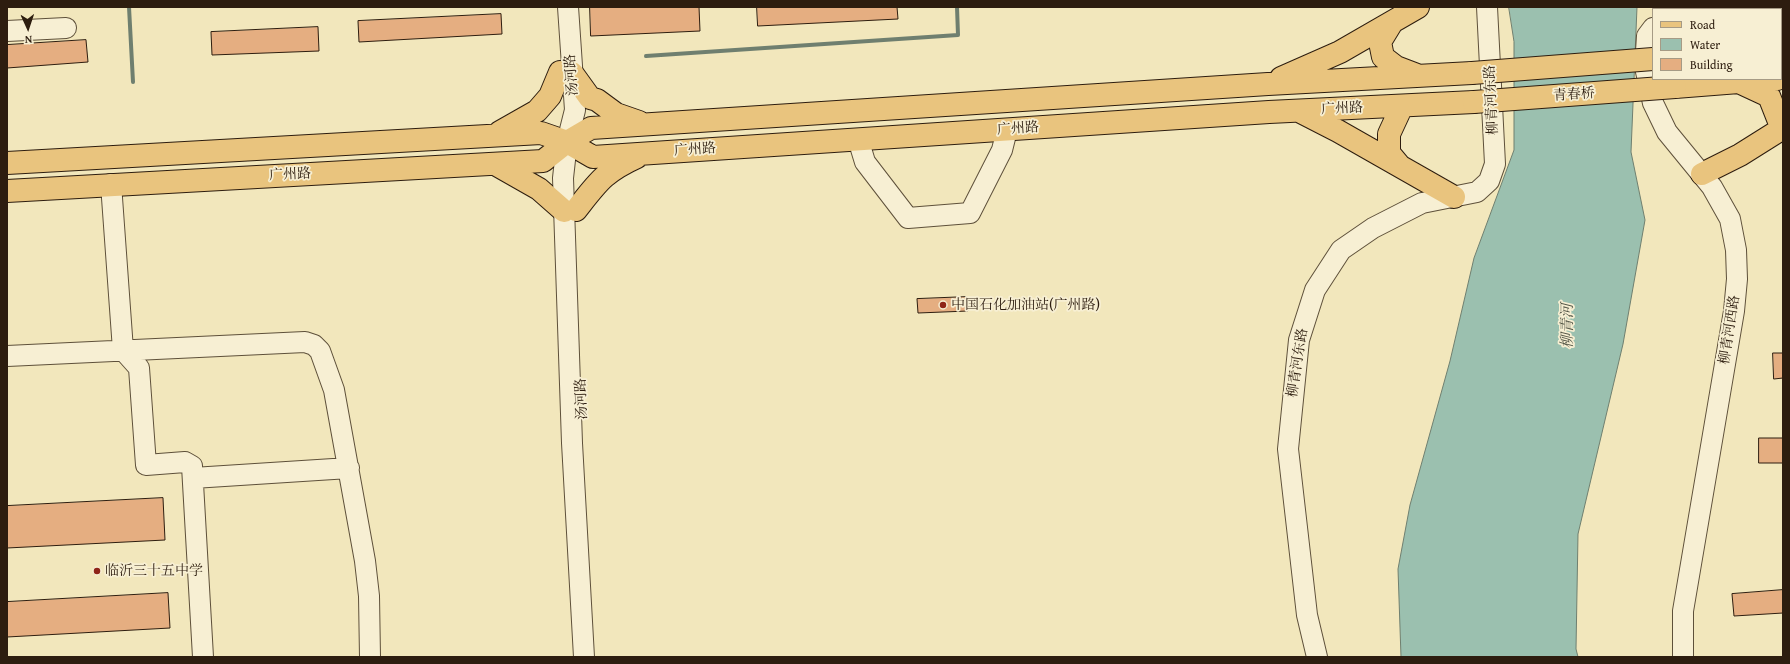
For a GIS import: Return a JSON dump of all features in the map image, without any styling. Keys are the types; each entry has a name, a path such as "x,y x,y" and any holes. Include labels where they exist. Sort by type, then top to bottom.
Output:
{"main road":[{"path":"1268,84 1340,52 1391,24 1418,7"},
{"path":"1391,24 1380,42 1383,57 1396,67 1419,76"},
{"name":"广州路","path":"7,191 543,161 567,142 591,128 1268,84 1472,73 1652,59"},
{"path":"494,135 537,111 550,96 566,73 590,98 597,100 616,114 648,124"},
{"path":"1738,82 1764,80"},
{"path":"1702,174 1740,155 1782,128 1769,96 1738,82"},
{"name":"青春桥","path":"1474,102 1738,82"},
{"name":"广州路","path":"7,162 542,133 567,142 593,157 1298,111 1474,102"},
{"path":"1399,165 1389,152 1389,134 1402,106"},
{"path":"1298,111 1338,131 1454,197"},
{"path":"495,164 539,189 570,210 600,179 615,167 645,153"}],"street":[{"name":"汤河路","path":"556,7 566,73 575,110 567,142 563,178 570,210 596,657"},
{"name":"汤河路","path":"566,73 568,7"},
{"name":"柳青河东路","path":"1317,657 1307,614 1288,449 1299,340 1315,290 1341,250 1373,228 1422,203 1477,192 1489,181 1496,164 1487,7"},
{"path":"7,30 66,28"},
{"name":"柳青河西路","path":"1652,29 1647,36 1645,67 1653,103 1667,132 1702,174 1730,219 1736,250 1737,279 1734,311 1683,611 1683,657"},
{"path":"858,139 864,162 908,218 970,213 1002,150 1007,130"},
{"path":"112,184 123,350 139,368 146,465 185,462 192,466 203,657"},
{"name":"汤河路","path":"570,210 572,443 584,657"},
{"path":"7,356 306,342 314,345 320,351 334,390 349,468 365,561 369,596 370,657"},
{"path":"193,478 349,468"}],"water":[{"name":"柳青河","path":"1509,7 1637,7 1631,152 1645,220 1623,344 1578,534 1576,649 1578,657 1401,657 1398,569 1410,505 1450,361 1474,258 1514,150 1514,42"}],"building":[{"path":"590,7 699,7 700,31 591,36"},
{"path":"757,7 897,7 898,19 758,26"},
{"path":"501,14 502,34 359,42 358,21"},
{"path":"318,27 319,51 212,55 211,32"},
{"path":"86,40 88,62 7,68 7,45"},
{"name":"中国石化加油站(广州路)","path":"967,297 968,311 918,313 917,299"},
{"path":"1773,353 1783,353 1783,378 1774,379"},
{"path":"1759,438 1783,438 1783,463 1759,463"},
{"path":"163,498 165,540 7,548 7,506"},
{"path":"1783,590 1783,613 1734,616 1732,594"},
{"path":"168,593 170,628 7,637 7,602"}],"waterway":[{"path":"129,7 133,82"},
{"path":"646,56 958,35 957,7"}],"place":[{"name":"中国石化加油站(广州路)","path":"943,305"},
{"name":"临沂三十五中学","path":"97,571"}]}
